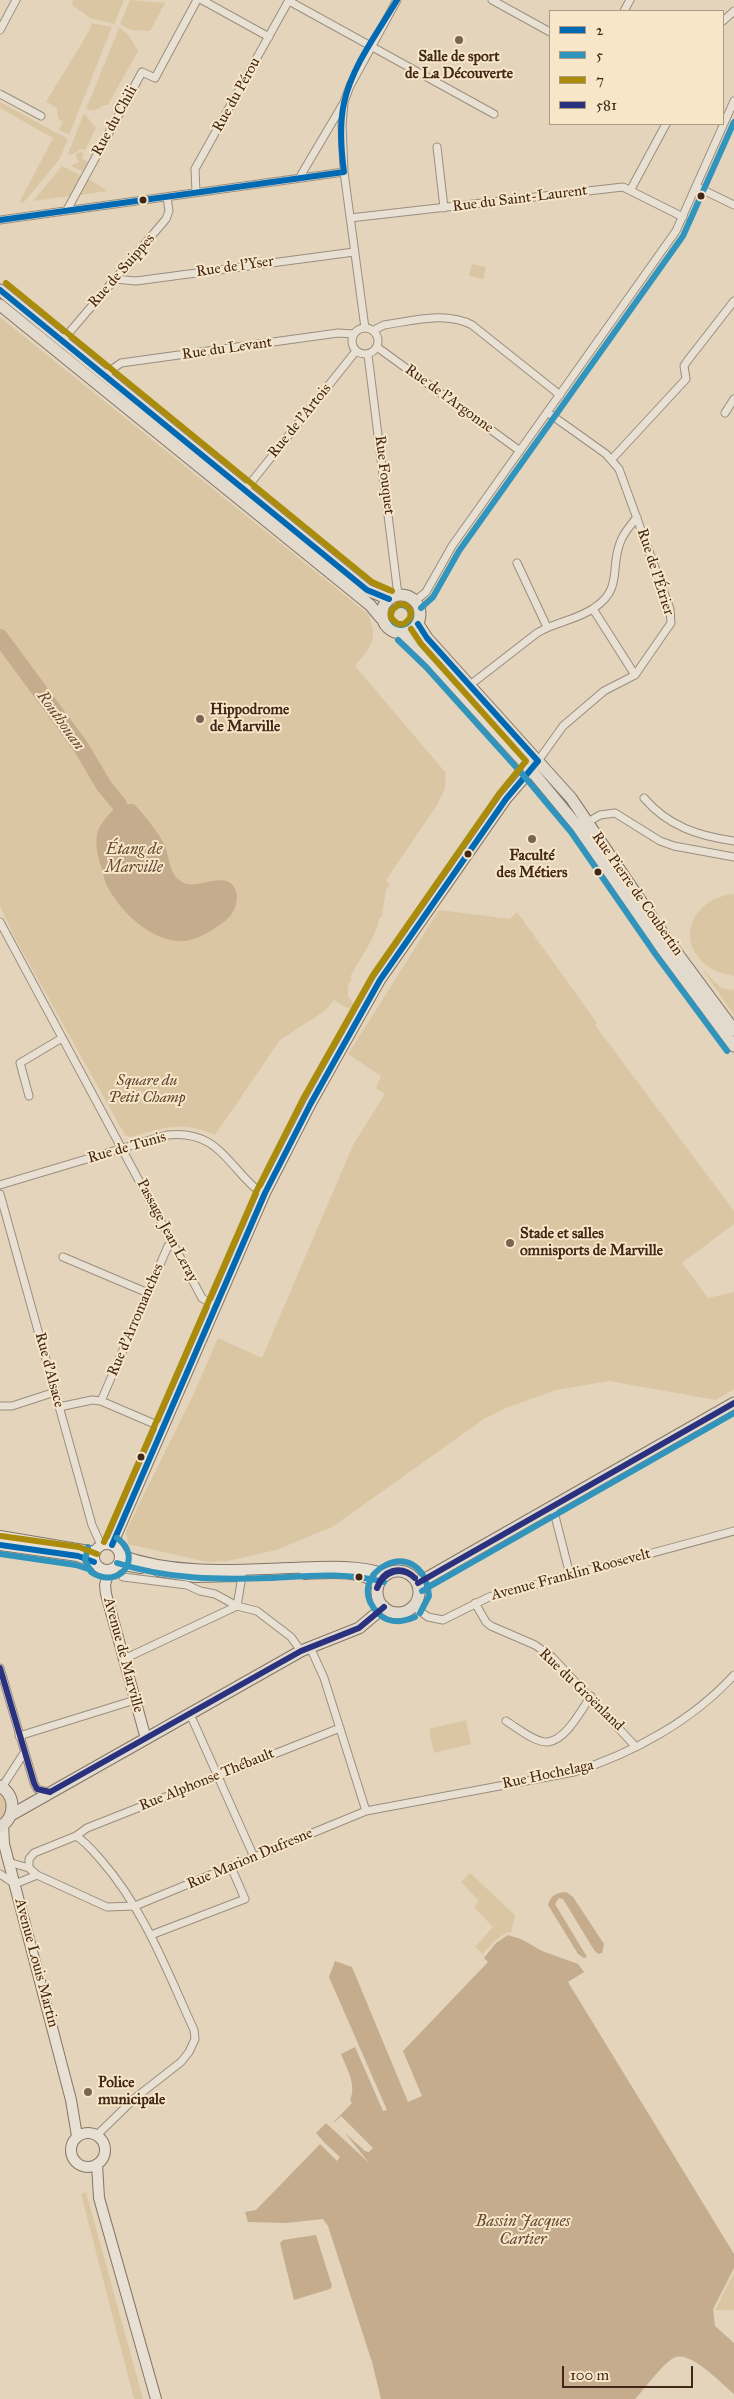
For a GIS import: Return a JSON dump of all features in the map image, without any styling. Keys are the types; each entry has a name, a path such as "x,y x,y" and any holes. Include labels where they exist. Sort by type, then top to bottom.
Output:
{"main road":[{"path":"0,290 368,590 393,597 410,597 415,601 420,611 418,624 410,632 404,634 398,634 387,629 370,604 0,305"},
{"path":"381,618 382,608 393,597"},
{"path":"418,624 427,638 470,685 534,765"},
{"path":"404,634 534,765"},
{"name":"Rue Pierre de Coubertin","path":"534,765 571,798 663,934 734,1030"},
{"name":"Rue Pierre de Coubertin","path":"534,765 663,950 734,1046"},
{"path":"418,1583 553,1508 734,1403"},
{"path":"394,1570 404,1571 414,1576 418,1583 420,1596 414,1607 399,1613 384,1607 378,1599 378,1585 386,1574 394,1570"},
{"path":"1,1826 11,1815 35,1800 306,1649 359,1628 376,1616 384,1607"},
{"path":"1,1787 11,1798 11,1815"},
{"path":"11,1798 35,1800"}],"street":[{"path":"0,30 16,0"},
{"name":"Rue du Chili","path":"67,210 142,72 155,78 197,0"},
{"path":"202,0 270,37"},
{"path":"301,178 325,131 344,102 350,86 397,0"},
{"path":"492,0 549,31"},
{"path":"289,1 494,114"},
{"name":"Rue du Pérou","path":"196,192 195,169 289,1"},
{"path":"724,20 734,11"},
{"path":"0,94 41,116"},
{"path":"724,124 734,101"},
{"path":"344,102 342,136 344,172 365,328"},
{"path":"631,189 665,125"},
{"path":"415,601 426,592 452,546 663,251 683,218 724,125"},
{"path":"437,147 444,208"},
{"path":"0,220 344,172"},
{"name":"Rue du Saint-Laurent","path":"350,218 623,187 631,189 683,218"},
{"path":"697,187 734,205"},
{"name":"Rue de Suippes","path":"62,341 166,219 169,211 167,197"},
{"name":"Rue de l'Yser","path":"115,279 136,280 354,252"},
{"path":"612,459 686,379 684,366 734,301"},
{"path":"375,333 376,329 384,325 439,318 460,319 472,325 560,395"},
{"path":"365,328 375,333 378,337 378,347 368,355 356,351 352,343 354,334 365,328"},
{"name":"Rue du Levant","path":"104,375 121,363 338,333 354,334"},
{"name":"Rue de l'Argonne","path":"378,347 520,451"},
{"name":"Rue de l'Artois","path":"245,490 356,351"},
{"name":"Rue Fouquet","path":"368,355 393,597"},
{"path":"725,413 734,399"},
{"name":"Rue de l'Étrier","path":"534,765 563,726 604,692 635,676 671,623 670,609 619,469 612,459 548,412"},
{"name":"Rue de l'Étrier","path":"470,685 547,627 593,609 605,598 614,584 619,545 637,517"},
{"path":"517,563 547,627"},
{"path":"593,609 635,676"},
{"path":"386,1574 340,1567 195,1570 138,1561 115,1563 100,1568 100,1551 164,1428 265,1193 311,1102 380,980 506,799 534,765"},
{"path":"644,798 667,821 720,839 734,841"},
{"path":"588,822 600,816 614,813 667,843 686,849 734,857"},
{"name":"Passage Jean Leray","path":"0,923 124,1149 202,1298 216,1307"},
{"path":"29,1096 20,1064 62,1038"},
{"name":"Rue de Tunis","path":"0,1185 167,1135 195,1135 208,1141 254,1187 265,1193"},
{"name":"Rue d'Alsace","path":"0,1197 100,1551"},
{"name":"Rue d'Arromanches","path":"101,1401 169,1243 173,1242"},
{"path":"63,1257 148,1294"},
{"path":"1,1406 12,1406 55,1392"},
{"path":"59,1407 92,1400 101,1401 164,1428"},
{"path":"553,1508 570,1575"},
{"name":"Avenue Franklin Roosevelt","path":"414,1607 428,1617 443,1620 489,1597 734,1531"},
{"path":"0,1536 100,1551"},
{"path":"0,1545 71,1555 117,1548 115,1563"},
{"path":"115,1563 183,1576 207,1578 345,1574 371,1579 378,1585"},
{"name":"Avenue de Marville","path":"115,1563 105,1585 106,1594 146,1739"},
{"path":"237,1606 242,1576"},
{"path":"123,1577 187,1585 215,1594 237,1606 257,1611 306,1649 324,1678 366,1812"},
{"name":"Rue du Groënland","path":"476,1603 491,1626 535,1645 545,1652 590,1696 636,1747"},
{"path":"124,1659 237,1606"},
{"path":"0,1668 19,1736 36,1787 44,1792 50,1792"},
{"name":"Rue Hochelaga","path":"366,1812 574,1772 602,1763 636,1747 694,1711 719,1691 734,1675"},
{"path":"506,1721 538,1740 547,1742 558,1738 568,1728 590,1696"},
{"path":"19,1736 135,1700"},
{"path":"190,1714 219,1775 254,1857"},
{"name":"Rue Alphonse Thébault","path":"29,1868 29,1858 34,1853 76,1836 88,1828 340,1728"},
{"path":"1,1787 24,1752"},
{"name":"Rue Marion Dufresne","path":"135,1906 366,1812"},
{"name":"Avenue Louis Martin","path":"1,1826 8,1862 72,2100 79,2118 94,2134"},
{"path":"76,1836 85,1842 120,1882 135,1906 151,1935 194,2030 195,2039 181,2062 135,2098 94,2134 77,2136 71,2144 71,2155 76,2163 86,2167 97,2164 101,2160 105,2150 104,2144 94,2134"},
{"path":"8,1862 29,1868 38,1875 107,1906 135,1906"},
{"path":"151,1935 246,1899 231,1867"},
{"path":"0,1874 15,1884 38,1875"},
{"name":"Avenue Louis Martin","path":"72,2100 77,2136"},
{"path":"97,2164 99,2198"},
{"path":"86,2167 99,2198 156,2399"}],"green space":[{"path":"73,0 124,0 114,24 90,18 72,5"},
{"path":"130,0 165,3 150,31 131,30 120,24"},
{"path":"91,23 112,27 69,135 59,130 63,122 58,118 57,108 46,102 86,37"},
{"path":"119,28 128,34 138,51 108,105 94,110 86,109"},
{"path":"0,102 68,139 59,160 24,202 19,203 53,138 0,108"},
{"path":"84,113 96,128 85,150 81,149 71,155 68,154"},
{"path":"81,151 84,153 82,158 88,162 83,172 71,166 79,162 75,155"},
{"path":"62,166 81,176 70,196 33,201"},
{"path":"88,179 108,191 79,195"},
{"path":"472,264 486,267 483,279 469,276"},
{"name":"Hippodrome de Marville","path":"0,317 368,614 373,630 372,642 355,666 446,773 445,789 437,805 386,880 390,885 386,889 382,917 380,917 371,940 350,977 352,978 348,986 348,996 354,1004 351,1010 334,1000 326,1010 280,1040 215,1135 193,1128 172,1127 130,1137 125,1135 16,940 0,906"},
{"path":"734,894 734,976 712,969 698,957 692,945 690,933 693,922 699,912 708,903 720,897"},
{"name":"Stade et salles omnisports de Marville","path":"439,910 510,919 517,912 597,1023 595,1025 734,1211 734,1224 682,1263 708,1298 734,1292 734,1389 716,1400 609,1381 556,1390 506,1408 484,1419 332,1527 276,1550 228,1561 207,1562 128,1544 126,1531 193,1395 218,1338 262,1358 353,1145 385,1094 376,1088 381,1076 348,1054"},
{"path":"703,970 721,988 734,990 734,1015"},
{"path":"466,1720 471,1744 434,1753 429,1729"},
{"path":"0,1793 5,1799 6,1806 5,1813 0,1819"},
{"path":"470,1873 515,1915 511,1933 508,1932 497,1939 483,1954 475,1947 493,1927 474,1907 479,1901 461,1882"},
{"path":"86,2192 143,2399 134,2399 81,2194"},
{"path":"734,2273 734,2310 715,2310"}],"water":[{"name":"Étang de Marville","path":"119,804 134,804 150,823 164,844 172,871 179,880 190,884 220,880 232,884 236,891 237,899 235,908 228,918 202,936 190,940 177,941 156,935 127,914 107,886 100,864 96,838 106,817"},
{"path":"566,1892 573,1897 604,1944 602,1953 598,1954 594,1950 563,1899 559,1898 555,1904 587,1957 584,1958 578,1954 548,1905 554,1895"},
{"name":"Bassin Jacques Cartier","path":"508,1935 521,1939 542,1951 578,1964 584,1972 568,1982 734,2254 734,2268 713,2309 715,2326 734,2343 734,2394 698,2364 690,2359 676,2357 666,2364 635,2399 381,2399 372,2362 328,2226 323,2219 286,2223 248,2222 245,2212 256,2210 323,2141 316,2133 326,2123 330,2126 352,2103 350,2100 352,2083 341,2054 355,2047 383,2111 387,2110 329,1977 335,1961 352,1967 408,2102 422,2096 403,2051 488,1962 484,1958 496,1943"},
{"path":"316,2235 332,2286 330,2289 294,2300 280,2243 283,2240"}],"pier":[{"path":"341,2116 373,2148 369,2152 365,2151 345,2133 369,2163 325,2122 329,2123 332,2120 335,2122"},
{"path":"314,2133 340,2157 337,2161 318,2142 320,2141"}],"waterway":[{"name":"Routhouan","path":"0,637 81,747 104,786 119,804"}],"transit line":[{"name":"2","path":"0,220 344,172 341,128 342,111 348,89 366,50 397,0"},
{"name":"5","path":"421,608 433,597 459,551 683,236 734,122"},
{"name":"7","path":"6,283 372,582 392,591"},
{"name":"2","path":"0,290 367,590 389,599"},
{"name":"7","path":"406,605 399,604 391,611 391,618 398,624 404,624 410,618 411,611 407,606"},
{"name":"5","path":"401,605 408,608 411,615 408,622 401,625 394,622 391,615 394,608 401,605"},
{"name":"2","path":"112,1545 265,1193 311,1103 380,980 506,799 538,761 427,638 418,624"},
{"name":"7","path":"104,1542 257,1190 303,1099 373,975 499,794 526,761 421,644 411,629"},
{"name":"5","path":"398,640 426,667 524,776 571,832 656,955 727,1051"},
{"name":"581","path":"418,1583 734,1403"},
{"name":"5","path":"422,1591 734,1413"},
{"name":"7","path":"1,1536 79,1547 97,1554"},
{"name":"5","path":"88,1547 85,1560 91,1572 102,1577 119,1575 125,1569 128,1562 128,1554 125,1546 117,1538"},
{"name":"2","path":"0,1545 78,1556 94,1562"},
{"name":"5","path":"0,1554 76,1565 91,1570"},
{"name":"5","path":"415,1617 392,1621 379,1614 369,1599 369,1585 375,1573 386,1565 399,1562 412,1565 423,1576 429,1596 420,1613"},
{"name":"5","path":"117,1563 155,1572 192,1577 250,1579 341,1576 384,1582"},
{"name":"581","path":"377,1588 384,1577 393,1571 404,1571 415,1578"},
{"name":"581","path":"377,1588 384,1577 393,1572 404,1572 415,1578"},
{"name":"581","path":"50,1792 301,1651 359,1628 384,1607"},
{"name":"581","path":"0,1668 34,1783 37,1789 50,1792"}],"place":[{"name":"Salle de sport de La Découverte","path":"459,40"},
{"name":"Hippodrome de Marville","path":"200,719"},
{"name":"Faculté des Métiers","path":"532,839"},
{"name":"Stade et salles omnisports de Marville","path":"510,1243"},
{"name":"Police municipale","path":"88,2092"}],"park label":[{"name":"Square du Petit Champ","path":"147,1090"}]}
